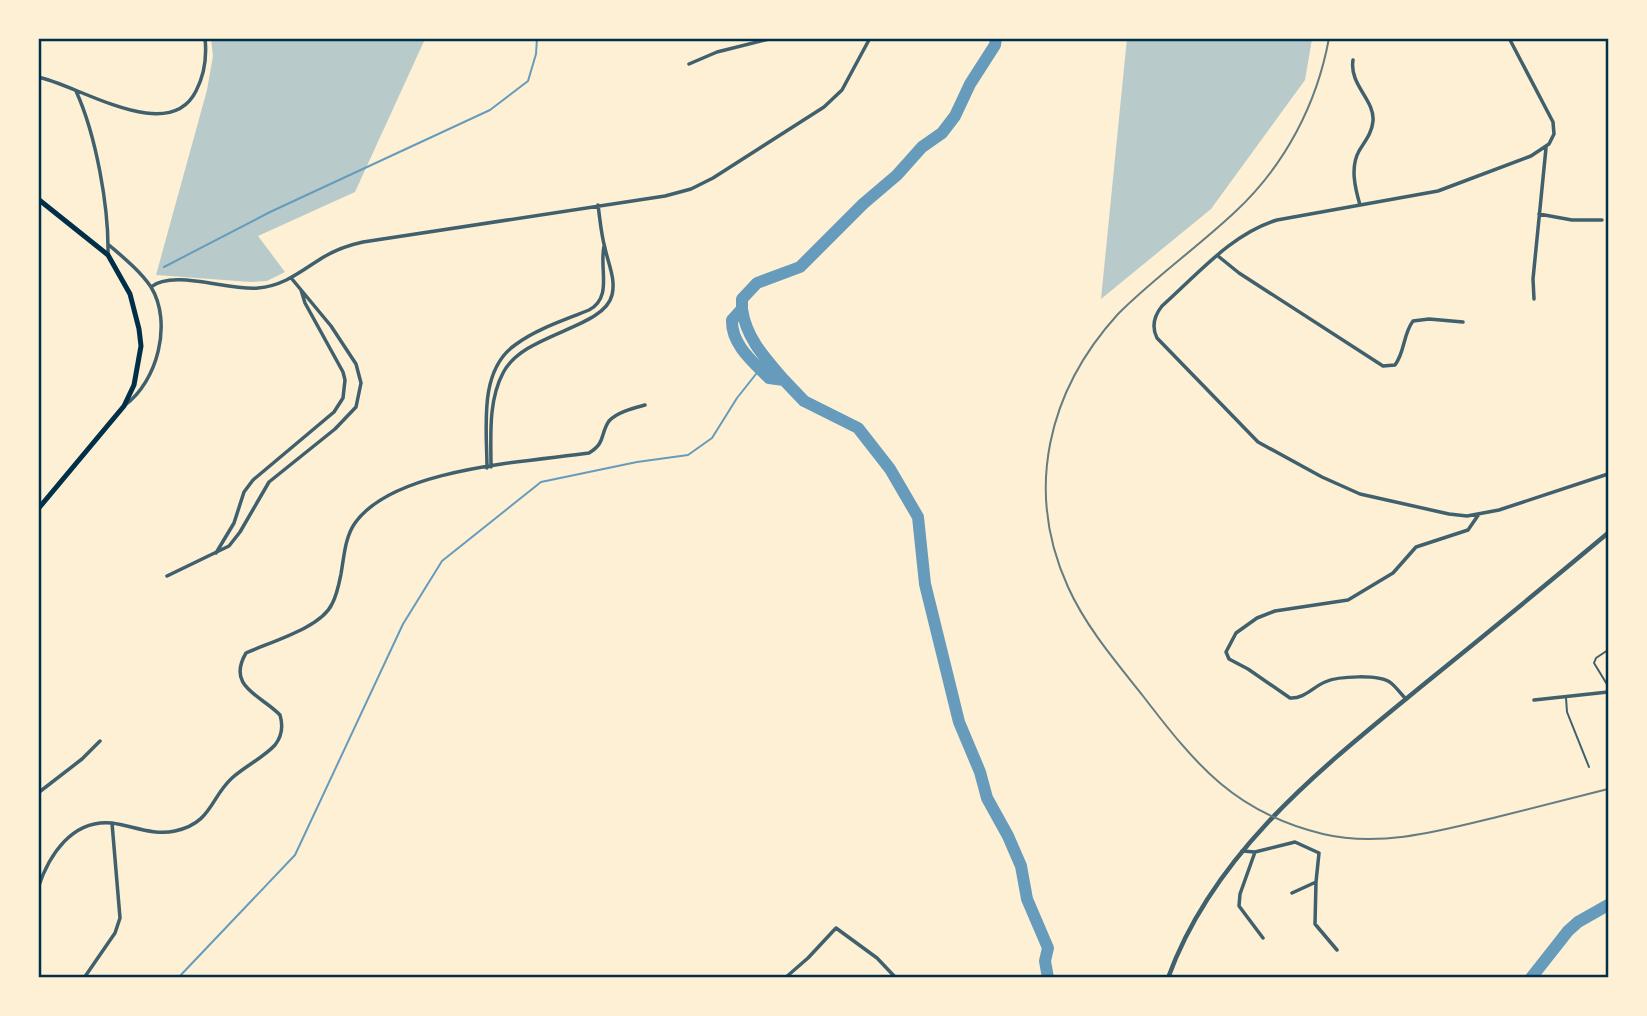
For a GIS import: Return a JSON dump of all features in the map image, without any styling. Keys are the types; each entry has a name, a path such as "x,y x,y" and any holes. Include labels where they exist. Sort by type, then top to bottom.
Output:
{"main road":[{"path":"38,199 108,255 130,294 139,329 139,365 134,385 124,406 38,509"}],"street":[{"path":"38,77 135,111 162,114 182,107 192,98 203,75 205,38"},
{"path":"689,64 717,52 773,38"},
{"path":"151,287 156,282 169,280 259,288 292,279 324,257 352,244 679,193 713,178 833,100 848,81 870,38"},
{"path":"1509,38 1553,122 1555,134 1546,147 1531,156 1450,188 1268,223 1251,230 1162,306 1154,318 1154,332 1251,435 1269,449 1360,494 1467,516 1499,510 1608,474"},
{"path":"1353,60 1354,79 1374,117 1370,132 1356,159 1354,181 1360,205"},
{"path":"76,91 96,152 109,245 108,255"},
{"path":"1534,299 1533,279 1546,147"},
{"path":"489,468 493,411 502,373 520,351 595,315 609,304 613,285 598,205"},
{"path":"1539,214 1602,220"},
{"path":"109,245 128,261 151,287 160,313 159,344 153,368 137,397 124,406"},
{"path":"489,468 487,410 494,370 516,343 599,303 604,289 604,245"},
{"path":"1218,256 1383,366 1395,365 1399,361 1406,333 1413,321 1429,319 1463,322"},
{"path":"167,576 234,541 269,482 349,416 359,397 361,383 356,364 331,326 292,279"},
{"path":"216,552 234,523 242,498 253,480 326,419 343,398 343,372 306,303 301,288"},
{"path":"38,888 48,862 65,840 88,826 112,823 148,831 175,831 187,827 209,811 229,780 275,744 282,729 281,715 245,686 240,680 240,666 246,653 313,623 328,611 337,590 350,531 356,521 379,500 411,484 489,468 589,453 599,447 609,421 624,412 645,405"},
{"path":"1406,699 1391,682 1372,677 1326,681 1302,696 1290,698 1248,668 1229,659 1226,652 1236,634 1257,618 1275,611 1348,600 1393,573 1416,547 1468,530 1479,514"},
{"path":"1168,978 1187,931 1222,876 1288,802 1326,765 1608,533"},
{"path":"1534,699 1608,692"},
{"path":"38,793 82,759 100,741"},
{"path":"84,978 115,933 120,918 112,823"},
{"path":"1242,851 1255,852 1295,842 1319,853 1315,924 1337,950"},
{"path":"1255,852 1240,894 1239,906 1263,938"},
{"path":"1292,893 1316,882"},
{"path":"785,978 836,928 877,958 896,978"}],"lane":[{"path":"1608,650 1596,658 1594,663 1608,686"},
{"path":"1566,697 1567,712 1589,767"}],"shaded area":[{"path":"1127,38 1312,39 1305,80 1211,209 1101,299"},
{"path":"211,39 425,39 355,192 258,236 285,272 267,281 156,275 207,90 213,56"}],"waterway":[{"path":"164,267 270,212 490,110 528,81 536,54 537,38"},
{"path":"996,38 995,45 970,84 955,116 942,133 922,147 897,175 863,204 800,267 757,283 742,299 742,309 732,320 739,345 769,378 784,380 804,401 858,428 890,469 918,517 925,584 959,722 980,772 987,798 1021,866 1027,899 1048,948 1045,961 1048,978"},
{"path":"742,309 752,338 763,356 784,380"},
{"path":"178,978 295,855 403,624 442,561 541,482 637,462 688,455 712,438 737,398 760,369"},
{"path":"1531,978 1568,931 1608,905"}],"railway":[{"path":"1329,38 1324,62 1307,110 1270,174 1236,211 1118,314 1094,344 1074,376 1050,443 1046,478 1047,514 1055,551 1068,587 1102,644 1181,744 1220,783 1241,799 1292,825 1345,838 1390,838 1457,827 1608,789"}]}
